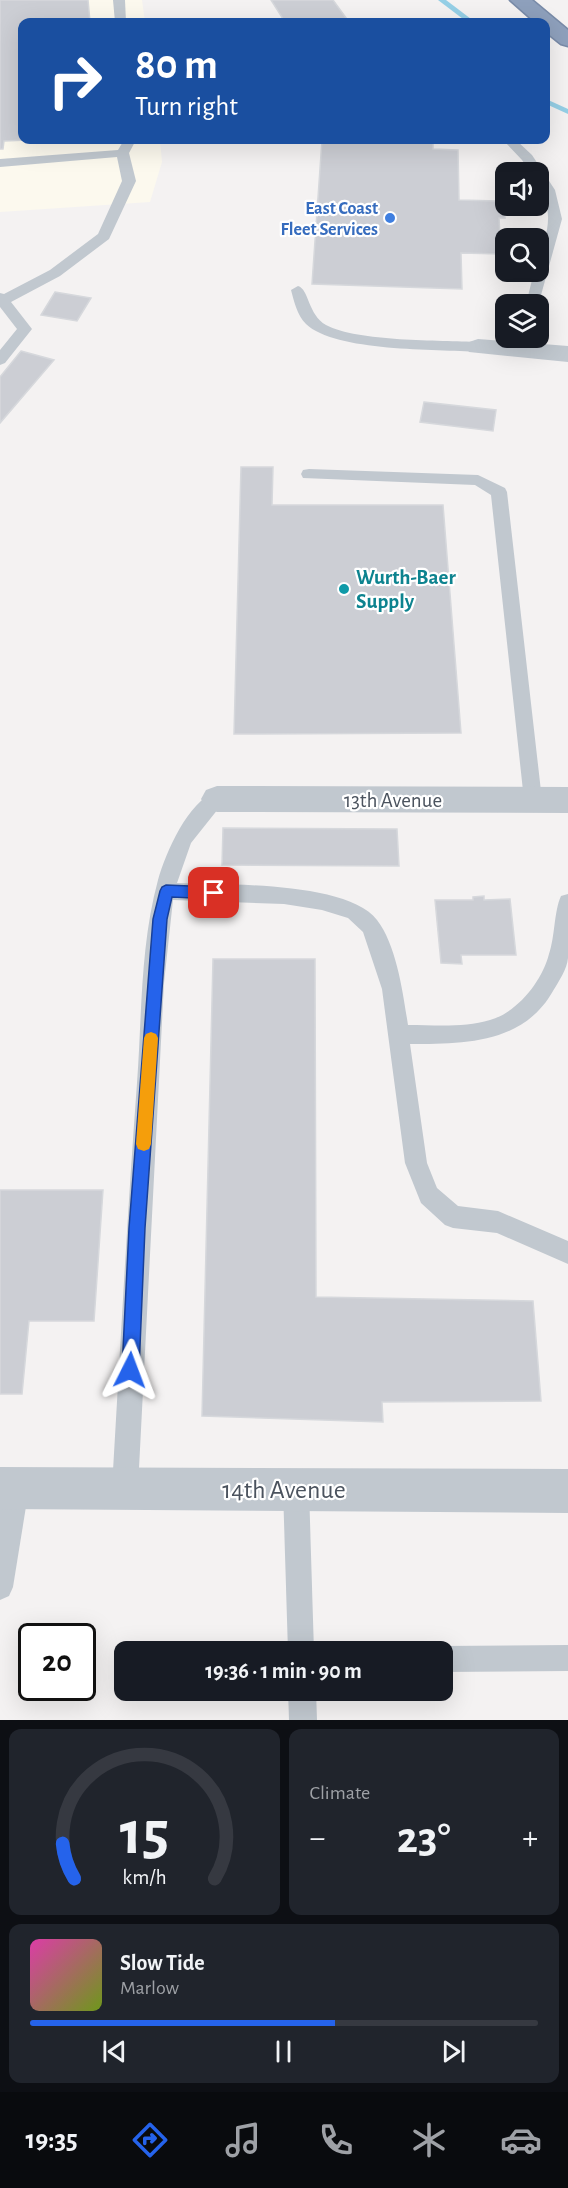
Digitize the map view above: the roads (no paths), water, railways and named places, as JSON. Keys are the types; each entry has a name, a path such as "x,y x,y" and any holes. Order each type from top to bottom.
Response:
{"highway":[{"path":"520,0 542,18"},
{"path":"550,25 568,40"}],"street":[{"path":"478,346 495,345"},
{"path":"539,348 563,353"},
{"name":"13th Avenue","path":"217,799 568,800"},
{"name":"14th Avenue","path":"8,1488 568,1491"}],"lane":[{"path":"119,0 121,18"},
{"path":"0,360 25,329 2,298 55,273 104,236 129,181 123,153 128,144"},
{"path":"513,144 530,162"},
{"path":"0,163 123,153"},
{"path":"536,294 555,219 549,194"},
{"path":"298,290 310,320 328,332 365,340 478,346"},
{"path":"309,474 478,480 499,492 533,800"},
{"path":"125,1488 139,1204 160,919 176,854 183,838 217,799"},
{"path":"166,891 284,896 322,902 354,911 370,926 380,948 392,989 416,1163 429,1195 453,1217 498,1222 568,1253"},
{"path":"399,1035 466,1033 500,1027 534,1002 555,970 567,933 568,903"},
{"path":"0,1587 8,1488"},
{"path":"296,1489 301,1641"},
{"path":"453,1659 568,1658"},
{"path":"302,1701 303,1720"}],"waterway":[{"path":"442,0 466,18"},
{"path":"550,103 568,112"}],"place":[{"name":"East Coast Fleet Services","path":"390,218"},
{"name":"Wurth-Baer Supply","path":"344,589"}]}
